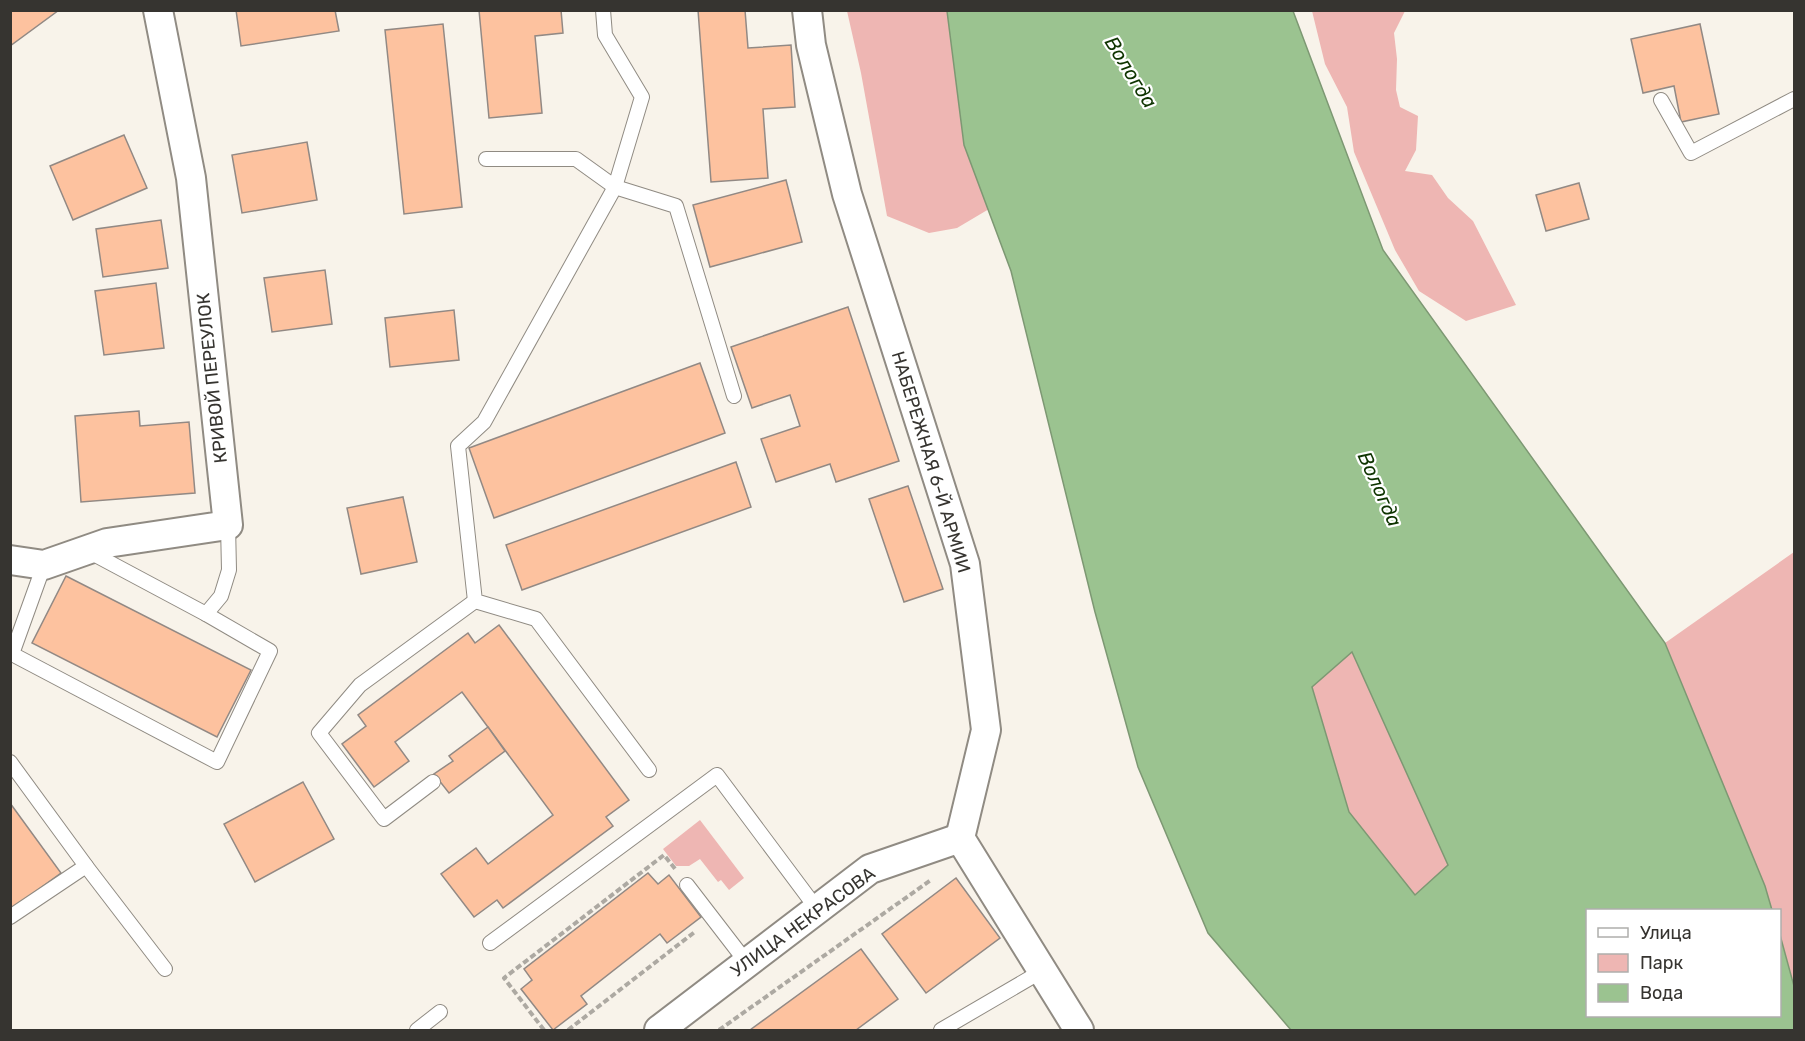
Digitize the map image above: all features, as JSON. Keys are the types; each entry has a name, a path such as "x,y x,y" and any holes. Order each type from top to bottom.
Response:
{"street":[{"name":"КРИВОЙ ПЕРЕУЛОК","path":"158,10 191,178 228,525"},
{"name":"НАБЕРЕЖНАЯ 6-Й АРМИИ","path":"807,10 811,45 847,194 965,564 986,729 960,838"},
{"path":"10,560 44,565 107,543 228,525"},
{"path":"960,838 1079,1030"},
{"name":"УЛИЦА НЕКРАСОВА","path":"658,1030 870,869 960,838"}],"lane":[{"path":"475,601 458,446 484,422 615,187 642,97 605,35 603,10"},
{"path":"1662,100 1691,153 1794,99"},
{"path":"486,159 576,159 615,187 676,206 734,396"},
{"path":"206,614 221,596 229,570 228,525"},
{"path":"44,565 12,654 217,762 270,651 86,550"},
{"path":"475,601 536,619 649,770"},
{"path":"433,782 384,819 319,734 360,685 475,601"},
{"path":"10,762 165,969"},
{"path":"490,944 717,775 817,909"},
{"path":"10,918 86,866"},
{"path":"687,885 747,963"},
{"path":"941,1030 1042,971"},
{"path":"417,1030 440,1012"}],"path":[{"path":"544,1030 504,978 664,855 687,885"},
{"path":"719,1030 933,879"},
{"path":"568,1030 713,918"}],"green space":[{"path":"847,11 947,11 964,145 989,209 957,228 929,233 887,216 861,73"},
{"path":"1312,11 1405,11 1394,33 1397,59 1396,90 1400,107 1418,116 1416,150 1405,171 1432,175 1448,198 1473,221 1516,305 1466,321 1419,291 1395,250 1354,152 1347,107 1325,64"},
{"path":"1794,552 1794,985 1781,939 1781,909 1772,909 1765,886 1665,643"},
{"path":"1352,651 1448,865 1415,895 1349,812 1312,687"},
{"path":"700,820 744,878 729,890 721,880 718,882 700,859 689,866 676,866 663,849"}],"water":[{"name":"Вологда","path":"947,11 1293,11 1383,250 1665,643 1765,886 1772,909 1586,909 1586,1017 1781,1017 1781,939 1794,986 1794,1030 1291,1030 1208,933 1138,767 1095,612 1011,271 964,145","holes":["1352,652 1448,865 1415,895 1349,812 1312,687"]}],"building":[{"path":"10,10 59,10 10,46"},
{"path":"236,10 335,10 339,31 241,46"},
{"path":"479,10 561,10 563,33 535,36 542,113 489,118"},
{"path":"698,10 745,10 748,48 791,45 795,107 763,109 768,178 711,182"},
{"path":"443,24 462,207 404,214 385,30"},
{"path":"1700,24 1719,114 1681,122 1674,86 1643,93 1631,39"},
{"path":"124,135 147,188 73,220 50,166"},
{"path":"307,142 317,200 242,213 232,155"},
{"path":"786,180 802,242 710,267 693,205"},
{"path":"1579,183 1589,219 1546,231 1536,195"},
{"path":"161,220 168,268 103,277 96,229"},
{"path":"325,270 332,324 272,332 264,278"},
{"path":"156,283 164,348 104,355 95,291"},
{"path":"848,307 899,461 836,482 830,464 776,482 761,439 800,426 790,395 752,408 731,347"},
{"path":"454,310 459,360 390,367 385,318"},
{"path":"700,363 725,433 494,518 469,448"},
{"path":"139,411 140,426 189,422 195,493 81,502 75,416"},
{"path":"736,462 751,507 522,590 506,545"},
{"path":"908,486 943,589 904,602 869,499"},
{"path":"403,497 417,562 361,574 347,508"},
{"path":"66,576 251,670 217,737 32,643"},
{"path":"499,625 629,800 606,817 613,826 503,908 497,900 474,917 441,874 476,848 488,864 553,815 462,692 395,742 409,761 374,787 342,744 366,726 358,715 468,633 475,643"},
{"path":"488,727 505,751 449,793 434,774 453,761 449,756"},
{"path":"303,782 334,839 255,882 224,824"},
{"path":"10,803 61,873 10,910"},
{"path":"648,873 658,884 669,875 701,917 667,943 660,934 581,996 587,1004 553,1030 521,989 532,980 524,969"},
{"path":"956,878 1000,938 926,993 882,934"},
{"path":"861,949 898,999 856,1030 750,1030"}]}
